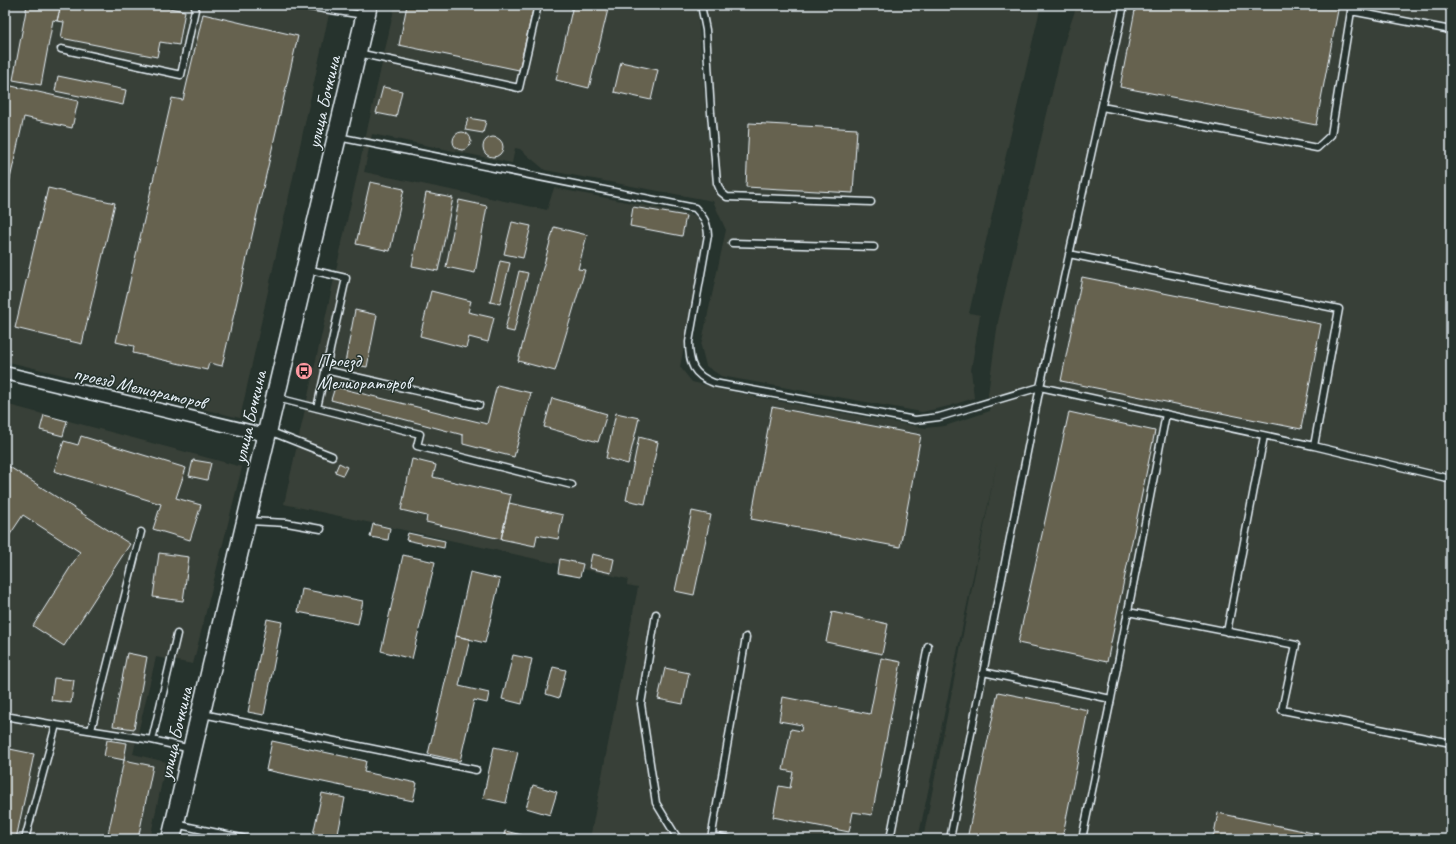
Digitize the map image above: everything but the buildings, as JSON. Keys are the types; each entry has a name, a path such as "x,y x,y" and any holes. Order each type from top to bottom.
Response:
{"street":[{"name":"улица Бочкина","path":"173,832 366,10"},
{"name":"проезд Мелиораторов","path":"5,373 267,433"}],"lane":[{"path":"61,49 181,75 196,5"},
{"path":"297,5 366,10"},
{"path":"356,52 519,88 538,5"},
{"path":"702,5 706,30 717,183 721,192 727,198 871,202"},
{"path":"950,839 1040,387 1124,5"},
{"path":"1102,107 1317,148 1331,135 1352,8 1451,30"},
{"path":"336,137 695,208 707,224 708,235 689,352 696,372 703,379 714,383 915,420 938,417 1040,387 1314,446 1451,479"},
{"path":"732,243 874,247"},
{"path":"1070,254 1339,309 1314,446"},
{"path":"305,269 346,278 317,408"},
{"path":"325,370 479,405"},
{"path":"275,398 420,434 417,446 572,485"},
{"path":"1082,839 1111,699 1166,414"},
{"path":"267,433 332,456"},
{"path":"1227,632 1264,436"},
{"path":"247,521 287,523 321,530"},
{"path":"91,730 141,532"},
{"path":"1128,612 1296,645 1282,710 1451,743"},
{"path":"656,614 641,704 656,804 678,839"},
{"path":"152,740 177,634"},
{"path":"728,839 711,837 746,637"},
{"path":"890,839 928,646"},
{"path":"983,672 1111,699"},
{"path":"201,714 476,770"},
{"path":"5,716 152,740 192,750"},
{"path":"25,839 56,724"},
{"path":"173,832 246,839"}],"shaded area":[{"path":"5,5 331,5 240,418 5,361"},
{"path":"395,5 695,5 698,16 711,171 702,14 699,5 1041,5 969,313 980,315 971,370 974,398 949,406 922,412 721,376 706,366 701,346 726,230 713,201 545,170 520,149 515,148 512,163 372,134 364,172 547,210 554,188 694,215 706,231 680,367 692,382 757,397 925,428 945,426 990,411 988,394 998,322 1063,46 1077,5 1451,5 1451,839 923,839 997,461 918,839 590,839 638,587 627,585 628,579 284,504"},
{"path":"5,404 242,467 193,664 156,657 133,754 166,762 150,839 5,839"}],"place":[{"name":"Проезд Мелиораторов","path":"304,371"}]}
